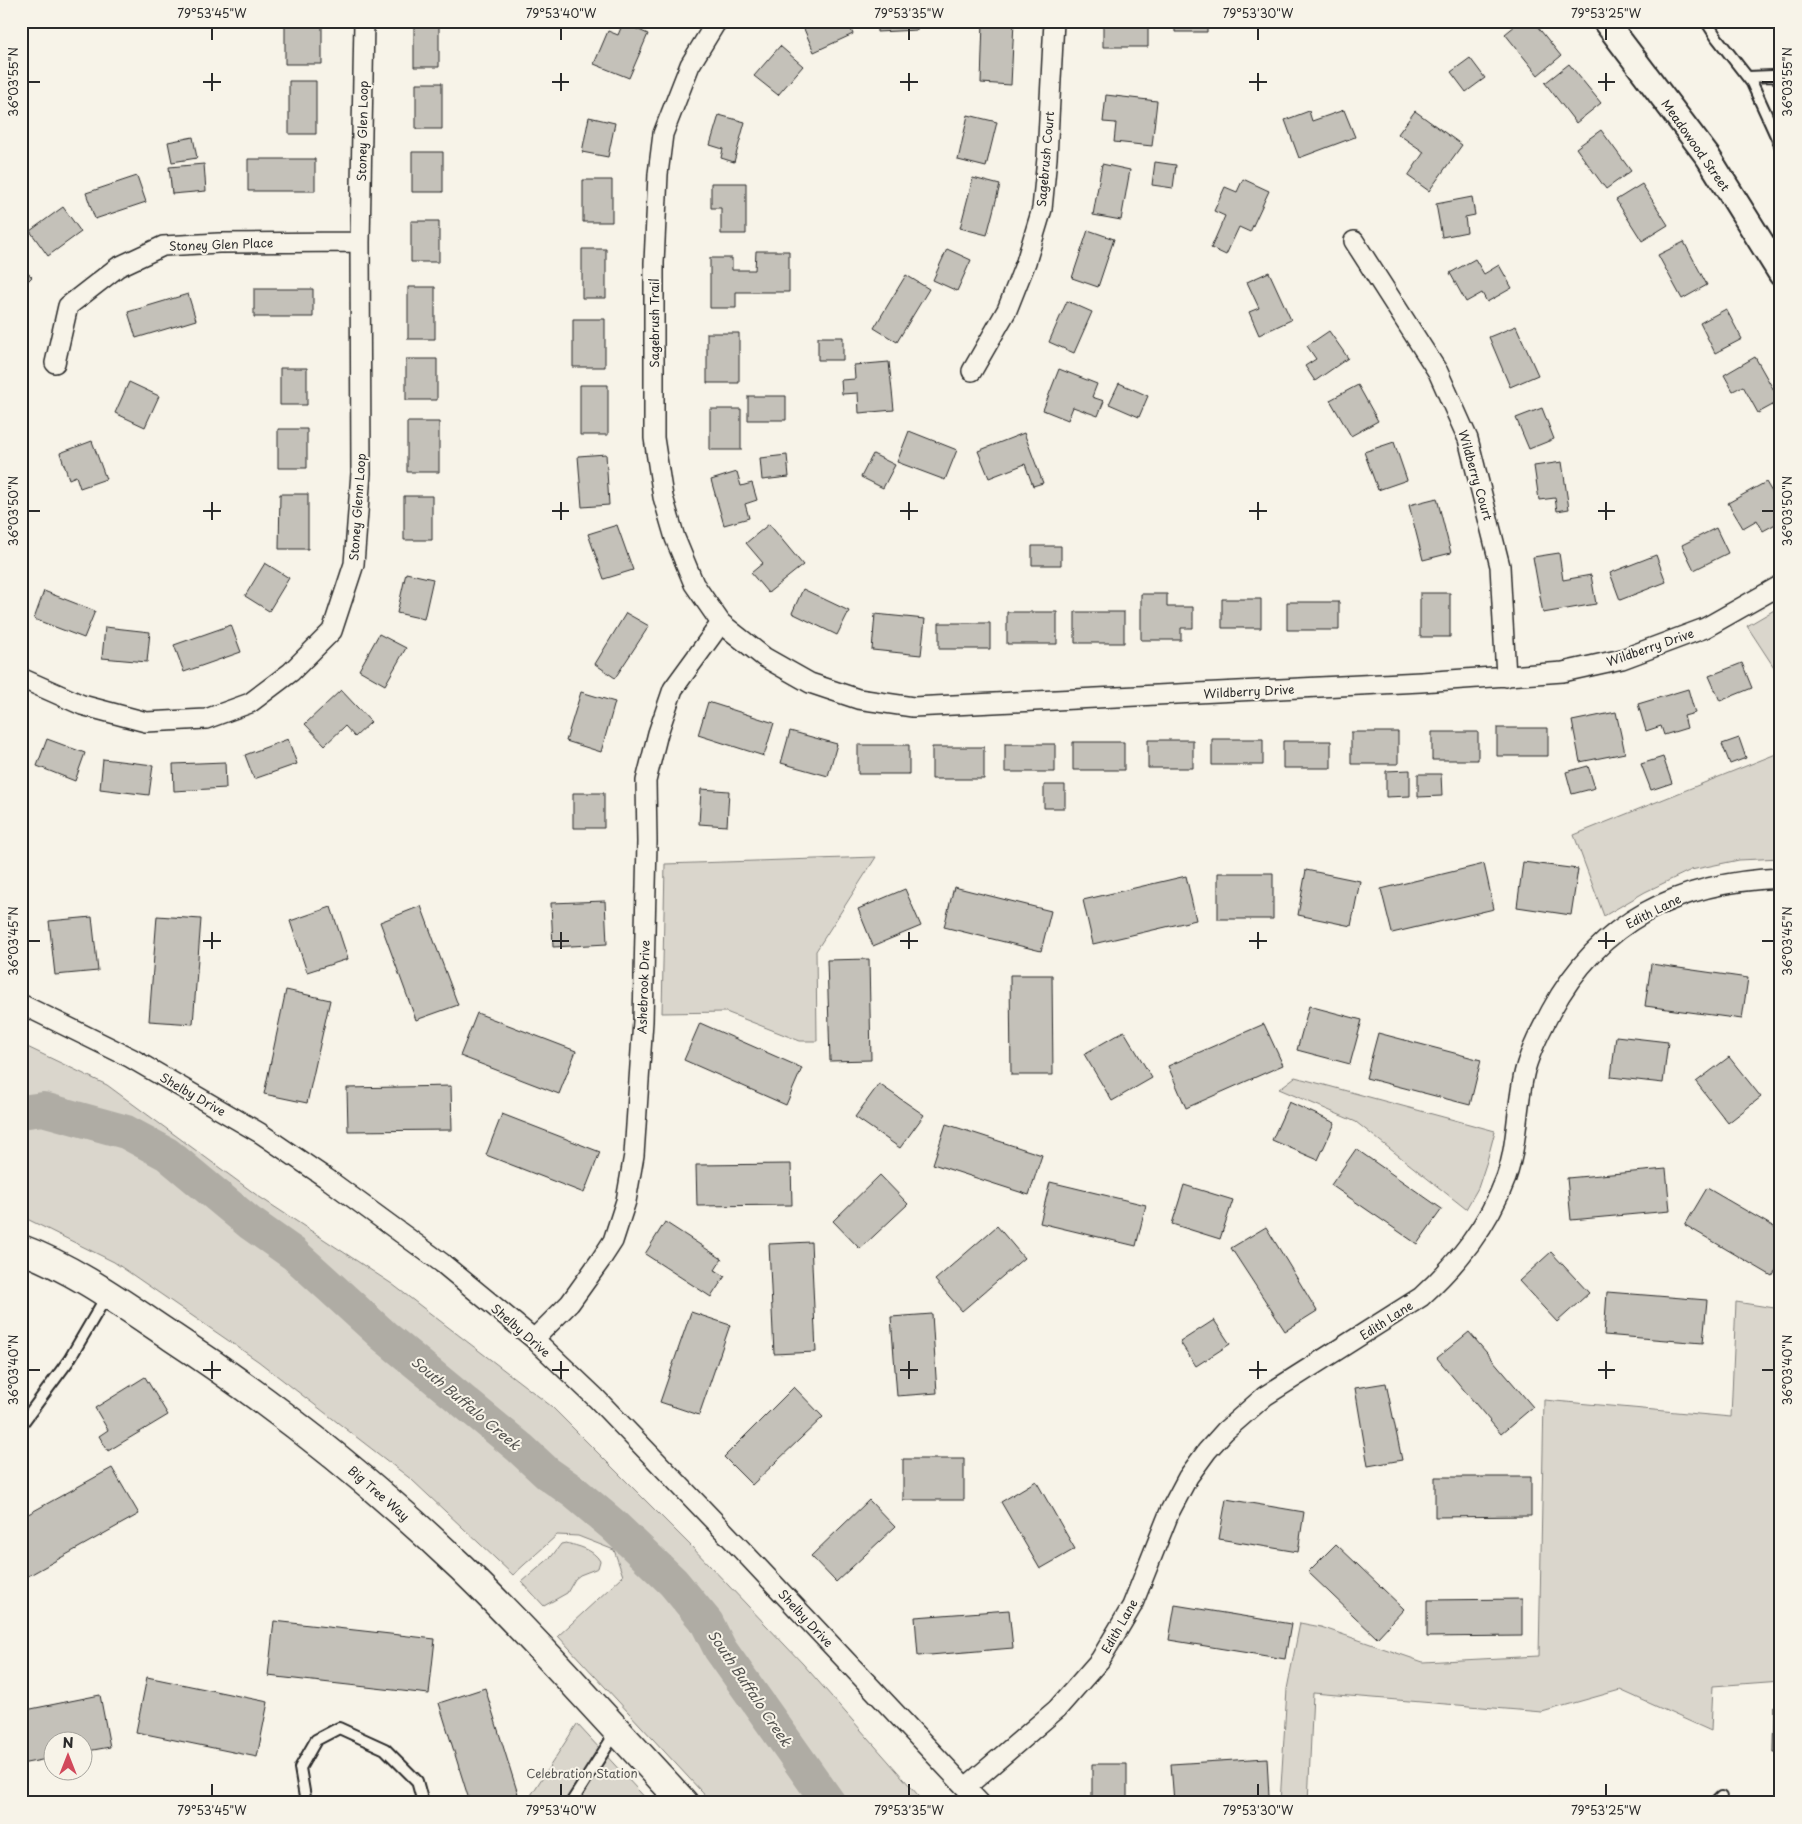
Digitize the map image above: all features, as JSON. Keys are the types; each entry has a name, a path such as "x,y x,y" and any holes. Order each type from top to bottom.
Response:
{"main road":[{"name":"Big Tree Way","path":"21,1249 66,1270 108,1294 227,1372 339,1458 462,1568 684,1803"}],"street":[{"name":"Stoney Glen Loop","path":"360,242 364,21"},
{"name":"Sagebrush Court","path":"972,371 1008,310 1026,262 1042,209 1047,158 1054,21"},
{"name":"Meadowood Street","path":"1605,21 1708,158 1781,274"},
{"name":"Sagebrush Trail","path":"715,22 690,65 663,134 658,174 654,263 654,438 663,497 675,538 694,584 721,623"},
{"name":"Wildberry Court","path":"1354,241 1438,372 1468,439 1500,566 1506,676"},
{"name":"Stoney Glen Place","path":"56,363 68,306 118,267 163,246 219,243 360,242"},
{"name":"Stoney Glenn Loop","path":"21,678 82,705 146,722 206,720 250,703 291,672 332,631 354,564 360,482 360,242"},
{"name":"Wildberry Drive","path":"721,623 764,657 810,683 858,699 913,707 1563,672 1622,659 1705,628 1781,584"},
{"name":"Ashebrook Drive","path":"534,1339 570,1303 600,1261 613,1241 626,1201 634,1155 642,1021 646,781 658,733 673,689 721,623"},
{"name":"Edith Lane","path":"966,1787 1057,1709 1100,1660 1132,1606 1170,1512 1188,1478 1225,1431 1265,1396 1421,1297 1441,1278 1471,1244 1486,1222 1506,1177 1512,1156 1526,1070 1537,1038 1564,988 1596,950 1624,925 1657,906 1680,896 1732,882 1781,878"},
{"name":"Shelby Drive","path":"21,1004 131,1058 260,1133 326,1178 442,1263 534,1339 596,1398 651,1455 980,1803"}],"lane":[{"path":"1706,21 1716,38 1748,77 1781,147"},
{"path":"1748,77 1772,76 1781,79"},
{"path":"21,1426 69,1360 108,1294"},
{"path":"306,1803 300,1768 316,1740 339,1728 385,1748 417,1781 423,1803"},
{"path":"571,1803 617,1731"}],"green space":[{"path":"1781,606 1781,678 1747,626"},
{"path":"1781,752 1781,858 1739,860 1691,870 1645,892 1604,916 1574,835"},
{"path":"876,857 816,951 817,1041 800,1041 726,1012 662,1013 665,864"},
{"path":"21,1044 107,1085 258,1196 392,1284 551,1406 691,1546 803,1664 925,1803 712,1803 558,1636 623,1576 614,1550 578,1536 557,1535 513,1575 412,1480 258,1361 114,1262 21,1216"},
{"path":"1295,1077 1495,1131 1478,1188 1466,1209 1356,1122 1279,1089"},
{"path":"1736,1302 1781,1309 1781,1681 1713,1686 1711,1731 1620,1690 1542,1712 1313,1693 1308,1803 1280,1803 1287,1689 1300,1623 1321,1627 1423,1662 1539,1656 1544,1400 1731,1417"},
{"path":"566,1543 585,1549 597,1557 600,1561 598,1568 580,1575 575,1579 567,1593 544,1606 522,1582 552,1556 561,1544"},
{"name":"Celebration Station","path":"577,1724 650,1803 526,1803"}],"building":[{"path":"285,21 322,21 322,64 285,64"},
{"path":"414,21 439,21 439,67 414,67"},
{"path":"821,21 847,21 853,34 814,52 804,29"},
{"path":"877,21 917,21 917,30 877,32"},
{"path":"983,21 1014,21 1011,85 981,83"},
{"path":"1103,21 1148,22 1148,47 1103,47"},
{"path":"1175,21 1207,21 1207,32 1175,32"},
{"path":"1257,21 1290,21 1259,29"},
{"path":"1521,21 1533,21 1561,56 1538,75 1505,34"},
{"path":"623,23 648,34 629,78 594,64 608,31 618,35"},
{"path":"780,46 803,66 778,95 754,76"},
{"path":"1470,58 1485,78 1466,92 1451,72"},
{"path":"1569,64 1601,103 1576,123 1545,83"},
{"path":"289,81 316,81 316,134 289,134"},
{"path":"416,83 442,83 442,129 416,129"},
{"path":"1106,95 1157,101 1152,146 1114,142 1116,123 1103,122"},
{"path":"1344,110 1355,137 1299,158 1285,120 1309,111 1312,121"},
{"path":"1415,111 1462,145 1429,191 1408,176 1424,152 1398,134"},
{"path":"719,115 745,122 734,162 721,158 723,149 710,145"},
{"path":"968,115 997,122 986,167 958,160"},
{"path":"589,117 615,123 608,157 582,152"},
{"path":"1601,130 1631,171 1606,189 1576,148"},
{"path":"193,137 197,158 172,162 168,142"},
{"path":"412,152 443,152 443,192 412,192"},
{"path":"248,159 315,159 315,191 248,191"},
{"path":"1155,162 1176,165 1173,188 1152,185"},
{"path":"204,164 206,191 172,194 169,167"},
{"path":"1102,164 1130,170 1121,220 1093,215"},
{"path":"137,176 146,202 95,219 86,193"},
{"path":"973,178 1000,185 987,235 960,228"},
{"path":"1243,179 1269,191 1250,232 1239,227 1226,255 1211,248 1225,216 1214,211 1225,187 1237,192"},
{"path":"583,180 612,180 612,222 583,222"},
{"path":"711,183 746,183 746,234 721,234 721,208 711,208"},
{"path":"1642,184 1668,225 1642,241 1616,200"},
{"path":"1472,197 1475,215 1465,217 1467,232 1442,237 1436,204"},
{"path":"63,207 81,232 48,256 30,231"},
{"path":"411,221 439,221 439,262 411,262"},
{"path":"1088,230 1114,239 1098,287 1072,278"},
{"path":"1684,242 1707,285 1682,299 1658,255"},
{"path":"582,249 606,249 606,298 582,298"},
{"path":"947,249 971,260 957,291 933,280"},
{"path":"756,251 789,251 789,292 736,292 736,308 710,308 710,258 732,258 732,270 755,270"},
{"path":"1475,259 1484,274 1499,265 1512,288 1487,302 1482,293 1466,302 1450,273"},
{"path":"21,267 32,277 21,288"},
{"path":"1269,272 1291,320 1259,335 1249,312 1259,308 1247,282"},
{"path":"906,275 929,289 897,342 874,328"},
{"path":"408,287 435,287 435,339 408,339"},
{"path":"254,289 313,289 313,317 254,317"},
{"path":"188,294 196,320 136,338 128,312"},
{"path":"1067,301 1092,312 1074,353 1049,342"},
{"path":"1726,309 1742,339 1715,353 1700,323"},
{"path":"573,319 605,319 605,367 573,367"},
{"path":"1516,326 1538,375 1510,387 1489,337"},
{"path":"1329,331 1348,358 1315,381 1305,366 1316,359 1307,346"},
{"path":"707,333 739,333 739,383 707,383"},
{"path":"818,337 843,337 843,360 818,360"},
{"path":"1755,357 1780,401 1758,413 1743,386 1733,391 1724,375"},
{"path":"406,359 437,359 437,400 406,400"},
{"path":"889,362 894,410 859,413 858,393 842,394 841,380 855,379 854,365"},
{"path":"280,368 307,368 307,405 280,405"},
{"path":"1059,369 1097,384 1092,397 1104,401 1098,416 1073,407 1068,420 1043,410"},
{"path":"129,382 159,396 145,427 115,413"},
{"path":"1119,383 1148,396 1139,417 1109,404"},
{"path":"580,385 608,385 608,435 580,435"},
{"path":"1358,385 1378,421 1351,436 1330,400"},
{"path":"748,396 786,396 786,420 748,420"},
{"path":"1542,408 1554,439 1529,449 1516,418"},
{"path":"710,409 741,409 741,450 710,450"},
{"path":"407,422 439,422 439,472 407,472"},
{"path":"278,429 307,429 307,468 278,468"},
{"path":"909,431 957,450 945,480 897,462"},
{"path":"1024,433 1043,483 1033,486 1025,464 989,478 978,451"},
{"path":"92,441 106,479 80,488 76,476 69,479 60,453"},
{"path":"1394,442 1407,480 1378,490 1364,452"},
{"path":"606,454 609,505 582,507 578,456"},
{"path":"873,454 895,465 883,488 861,477"},
{"path":"787,455 789,477 762,480 760,458"},
{"path":"1562,462 1569,509 1557,511 1555,498 1539,500 1534,466"},
{"path":"737,472 741,486 752,483 757,500 745,504 749,518 724,525 711,480"},
{"path":"1766,482 1781,507 1781,521 1763,531 1757,520 1743,528 1728,503"},
{"path":"280,494 308,494 308,549 279,549"},
{"path":"404,496 432,496 432,540 404,540"},
{"path":"1437,498 1451,553 1423,560 1409,505"},
{"path":"769,524 803,565 768,593 751,573 763,563 746,543"},
{"path":"617,525 633,570 604,579 588,534"},
{"path":"1716,528 1728,553 1694,570 1682,545"},
{"path":"1032,546 1061,546 1061,565 1032,565"},
{"path":"1559,553 1563,580 1591,575 1596,604 1543,613 1533,557"},
{"path":"1656,555 1666,582 1620,600 1610,573"},
{"path":"265,563 289,578 269,611 245,596"},
{"path":"406,573 433,579 424,619 397,613"},
{"path":"803,589 849,611 837,635 792,613"},
{"path":"44,591 95,611 84,638 34,619"},
{"path":"1420,593 1450,593 1450,637 1420,637"},
{"path":"1141,594 1167,594 1167,607 1193,607 1193,628 1181,628 1181,640 1141,640"},
{"path":"1222,599 1261,599 1261,628 1222,628"},
{"path":"1287,602 1339,602 1339,630 1287,630"},
{"path":"1007,612 1057,612 1057,644 1007,644"},
{"path":"1075,612 1124,612 1124,643 1075,643"},
{"path":"626,613 649,626 615,678 595,664"},
{"path":"875,614 925,619 921,655 872,650"},
{"path":"939,623 990,623 990,649 939,649"},
{"path":"231,625 241,652 184,672 174,645"},
{"path":"105,627 150,632 147,662 102,658"},
{"path":"379,634 406,648 385,685 359,670"},
{"path":"1742,663 1752,688 1720,701 1709,676"},
{"path":"1688,689 1695,713 1684,716 1687,728 1664,735 1661,726 1646,731 1638,704"},
{"path":"341,690 371,722 355,737 345,726 325,745 305,724"},
{"path":"581,692 615,702 601,752 566,741"},
{"path":"708,702 774,723 764,756 698,735"},
{"path":"1616,712 1625,753 1580,762 1572,721"},
{"path":"1497,728 1548,728 1548,756 1497,756"},
{"path":"790,731 837,744 828,776 781,763"},
{"path":"1351,732 1398,732 1398,764 1351,764"},
{"path":"1432,732 1478,732 1478,760 1432,760"},
{"path":"1739,738 1746,758 1730,764 1722,744"},
{"path":"47,739 85,753 75,781 37,766"},
{"path":"288,739 297,764 254,779 245,755"},
{"path":"1212,739 1263,739 1263,765 1212,765"},
{"path":"1148,740 1193,740 1193,768 1148,768"},
{"path":"1283,741 1331,741 1331,768 1283,768"},
{"path":"1073,742 1124,742 1124,770 1073,770"},
{"path":"1005,744 1055,744 1055,772 1005,772"},
{"path":"858,745 909,745 909,774 858,774"},
{"path":"932,747 984,747 984,779 932,779"},
{"path":"1663,757 1672,783 1651,790 1641,764"},
{"path":"103,759 153,765 149,795 100,789"},
{"path":"225,762 226,788 174,791 173,764"},
{"path":"1588,766 1595,788 1572,794 1566,772"},
{"path":"1410,770 1410,796 1386,797 1386,771"},
{"path":"1418,774 1441,774 1442,796 1418,797"},
{"path":"1044,785 1065,785 1065,808 1044,808"},
{"path":"701,789 729,791 727,826 699,824"},
{"path":"573,793 604,793 604,828 573,828"},
{"path":"1523,862 1578,869 1571,915 1517,907"},
{"path":"1484,864 1494,909 1392,933 1381,889"},
{"path":"1306,870 1360,881 1351,926 1298,915"},
{"path":"1218,873 1273,873 1273,919 1218,919"},
{"path":"1186,876 1196,920 1093,944 1083,900"},
{"path":"954,887 1051,911 1041,951 944,927"},
{"path":"905,889 921,926 873,946 858,909"},
{"path":"605,901 607,944 553,947 551,903"},
{"path":"421,906 458,1005 416,1020 380,922"},
{"path":"331,907 348,959 307,972 290,921"},
{"path":"157,916 201,919 193,1024 149,1021"},
{"path":"92,917 98,971 55,975 49,921"},
{"path":"869,959 871,1060 830,1061 827,960"},
{"path":"1651,964 1748,978 1742,1019 1645,1006"},
{"path":"1010,975 1052,975 1053,1075 1011,1075"},
{"path":"286,990 330,1000 307,1103 264,1094"},
{"path":"1309,1006 1362,1020 1350,1064 1297,1050"},
{"path":"477,1013 576,1051 559,1094 460,1056"},
{"path":"700,1023 802,1068 786,1105 684,1060"},
{"path":"1264,1024 1283,1065 1186,1108 1168,1066"},
{"path":"1124,1031 1152,1078 1112,1101 1084,1054"},
{"path":"1378,1033 1481,1060 1470,1105 1366,1078"},
{"path":"1616,1036 1668,1042 1663,1083 1611,1077"},
{"path":"1729,1057 1761,1097 1728,1123 1696,1082"},
{"path":"879,1084 924,1115 900,1148 855,1117"},
{"path":"451,1086 452,1130 348,1131 347,1088"},
{"path":"1289,1102 1335,1123 1318,1160 1272,1140"},
{"path":"502,1114 600,1152 584,1193 486,1155"},
{"path":"946,1124 1042,1155 1029,1195 933,1164"},
{"path":"1356,1149 1442,1209 1417,1244 1331,1185"},
{"path":"791,1164 792,1205 697,1206 696,1165"},
{"path":"1666,1169 1670,1211 1571,1220 1567,1178"},
{"path":"880,1175 908,1204 860,1249 833,1221"},
{"path":"1050,1182 1146,1205 1136,1246 1040,1223"},
{"path":"1184,1185 1233,1200 1220,1239 1172,1224"},
{"path":"1707,1188 1781,1231 1781,1262 1772,1276 1685,1225"},
{"path":"665,1222 722,1259 715,1270 725,1276 711,1297 645,1254"},
{"path":"997,1226 1024,1258 962,1311 935,1280"},
{"path":"1266,1227 1317,1311 1285,1331 1231,1248"},
{"path":"811,1242 816,1352 774,1354 769,1244"},
{"path":"1551,1252 1589,1293 1557,1322 1519,1281"},
{"path":"1607,1292 1707,1300 1703,1343 1604,1335"},
{"path":"691,1312 730,1325 699,1415 660,1402"},
{"path":"932,1314 937,1393 897,1396 891,1317"},
{"path":"1214,1320 1230,1344 1196,1366 1180,1342"},
{"path":"1469,1332 1533,1407 1501,1434 1437,1358"},
{"path":"145,1377 168,1415 108,1451 99,1436 108,1430 95,1408"},
{"path":"1386,1383 1402,1460 1368,1466 1355,1388"},
{"path":"794,1387 823,1417 752,1485 724,1457"},
{"path":"903,1459 964,1459 964,1500 903,1500"},
{"path":"112,1468 139,1514 21,1580 21,1518"},
{"path":"1435,1477 1531,1477 1531,1516 1435,1517"},
{"path":"1036,1481 1075,1549 1040,1569 1001,1502"},
{"path":"1226,1499 1304,1512 1298,1552 1219,1539"},
{"path":"869,1500 895,1527 836,1582 811,1556"},
{"path":"1336,1544 1404,1609 1377,1638 1308,1572"},
{"path":"1522,1599 1522,1636 1427,1637 1427,1600"},
{"path":"1175,1605 1291,1624 1285,1659 1169,1640"},
{"path":"1009,1610 1013,1648 918,1656 915,1617"},
{"path":"274,1621 435,1639 429,1694 268,1676"},
{"path":"147,1677 268,1702 257,1757 136,1732"},
{"path":"485,1688 518,1794 490,1803 470,1803 439,1703"},
{"path":"100,1695 110,1747 92,1750 92,1732 42,1732 42,1760 21,1764 21,1711"},
{"path":"1775,1706 1781,1706 1781,1752 1774,1752"},
{"path":"1267,1758 1269,1796 1174,1802 1171,1764"},
{"path":"1092,1764 1127,1764 1127,1803 1092,1803"},
{"path":"1549,1796 1561,1803 1545,1803"}],"waterway":[{"name":"South Buffalo Creek","path":"21,1112 43,1109 126,1132 167,1154 250,1223 294,1254 384,1336 520,1448 547,1473 574,1492 612,1524 673,1582 707,1623 720,1649 829,1803"}]}
